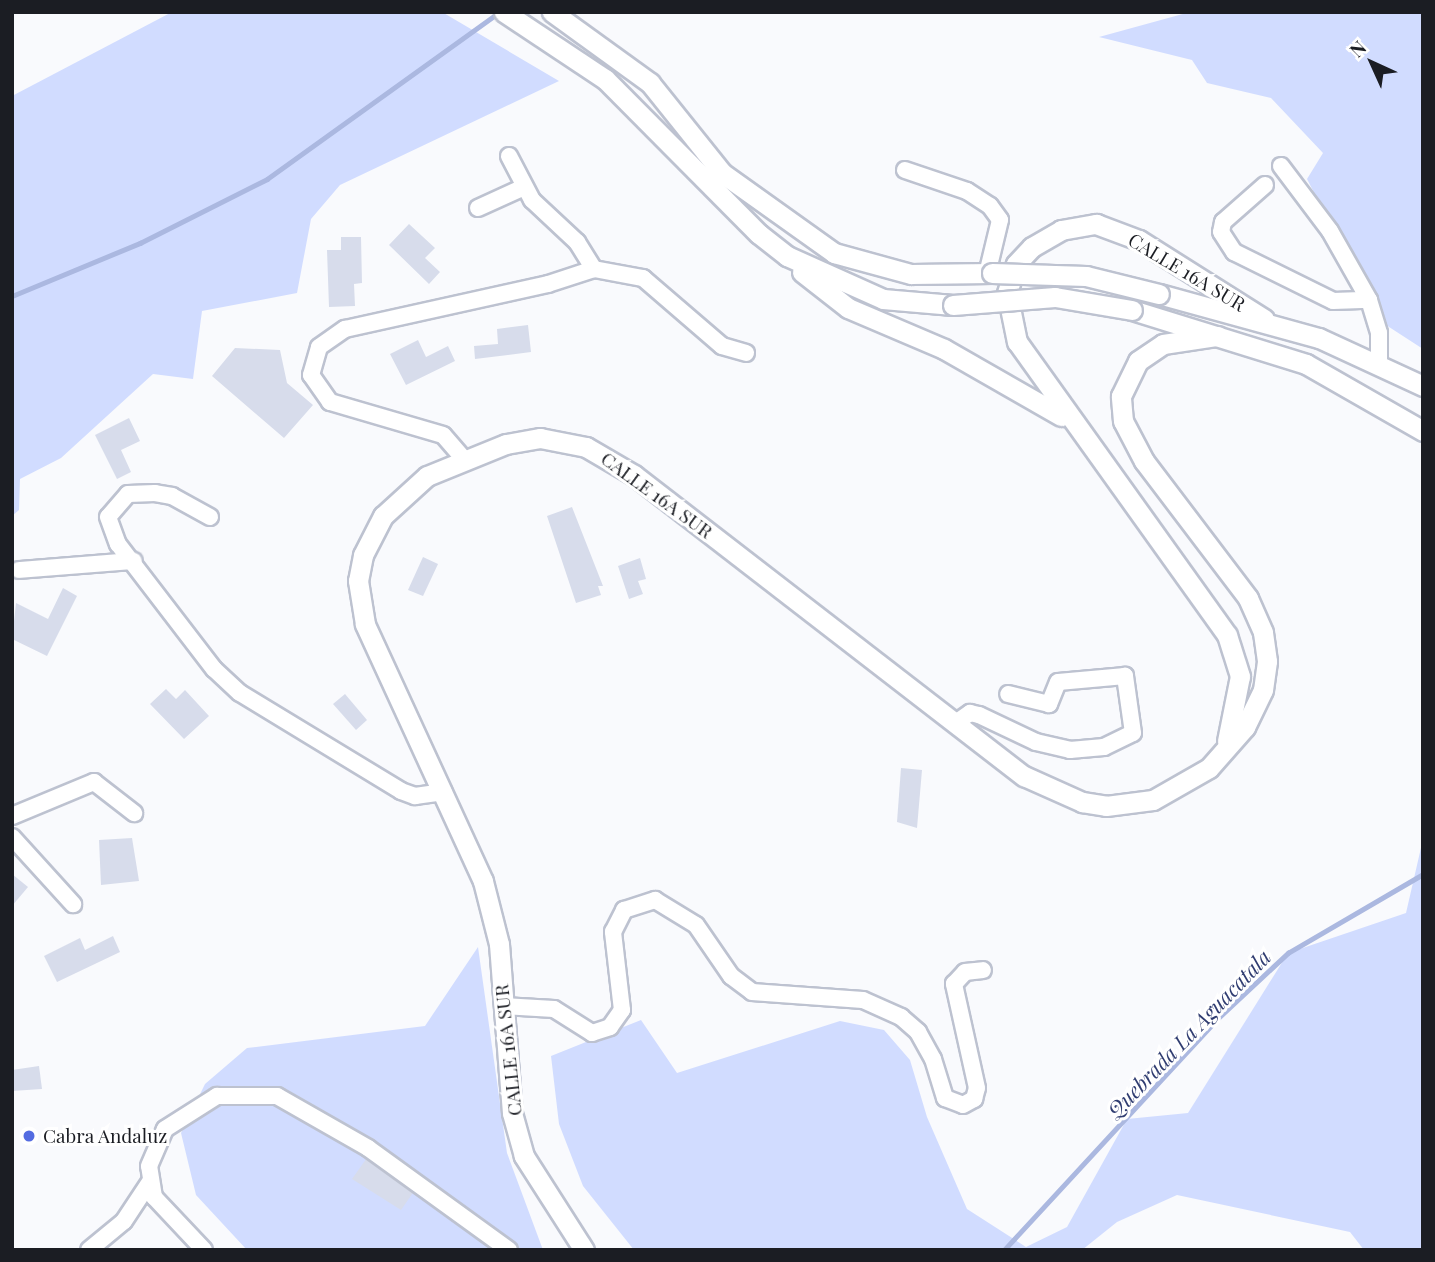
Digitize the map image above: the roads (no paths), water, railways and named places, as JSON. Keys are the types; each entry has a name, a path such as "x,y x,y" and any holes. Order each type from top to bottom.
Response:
{"main road":[{"path":"504,12 646,114 759,234 787,256 810,281 848,308 944,349 1073,424"},
{"path":"552,12 650,83 722,173 834,253 911,274 1086,276 1265,319 1379,362 1423,387"},
{"name":"CALLE 16A SUR","path":"1222,755 1240,694 1236,657 1227,635 1073,424 1017,342 1007,308 1016,264 1046,237 1077,225 1115,229 1265,319"},
{"path":"787,256 883,299 953,305 1055,297 1132,310 1306,364 1423,430"},
{"name":"CALLE 16A SUR","path":"584,1250 524,1156 512,1113 493,911 444,792 378,657 365,624 358,581 367,544 383,516 412,487 463,458 540,438 565,440 612,458 1054,793 1106,806 1174,791 1222,755 1245,727 1263,690 1267,660 1263,632 1248,598 1144,461 1121,407 1129,373 1147,353 1175,341 1217,336"}],"lane":[{"path":"509,156 524,187 578,242 594,269"},
{"path":"1281,166 1330,231 1369,300 1379,333 1379,362"},
{"path":"905,170 967,191 990,206 1000,220 990,274"},
{"path":"1265,186 1223,222 1221,232 1234,252 1333,300 1369,300"},
{"path":"478,208 524,187"},
{"path":"463,458 443,435 330,402 311,376 319,347 345,329 548,284 594,269 643,278 722,346 746,353"},
{"path":"210,517 172,496 128,494 108,517 118,544 134,561 215,669 240,693 401,791 415,796 444,792"},
{"path":"19,570 134,561"},
{"path":"957,722 970,713 979,715 1036,743 1070,750 1104,747 1133,733 1125,676 1058,682 1049,704 1008,694"},
{"path":"12,816 94,782 134,813"},
{"path":"12,837 73,904"},
{"path":"503,1006 554,1009 592,1032 610,1027 622,1010 611,945 617,919 633,904 656,900 696,925 731,976 752,992 863,1000 901,1017 918,1032 933,1059 946,1098 963,1105 974,1099 977,1088 954,984 965,972 983,970"},
{"path":"204,1250 154,1197 149,1166 165,1129 217,1096 277,1096 368,1148 509,1250"},
{"path":"89,1250 124,1221 151,1180"}],"waterway":[{"path":"12,296 140,243 267,179 498,13"},
{"name":"Quebrada La Aguacatala","path":"1004,1250 1215,1021 1288,953 1423,874"}],"place":[{"name":"Cabra Andaluz","path":"29,1136"}]}
